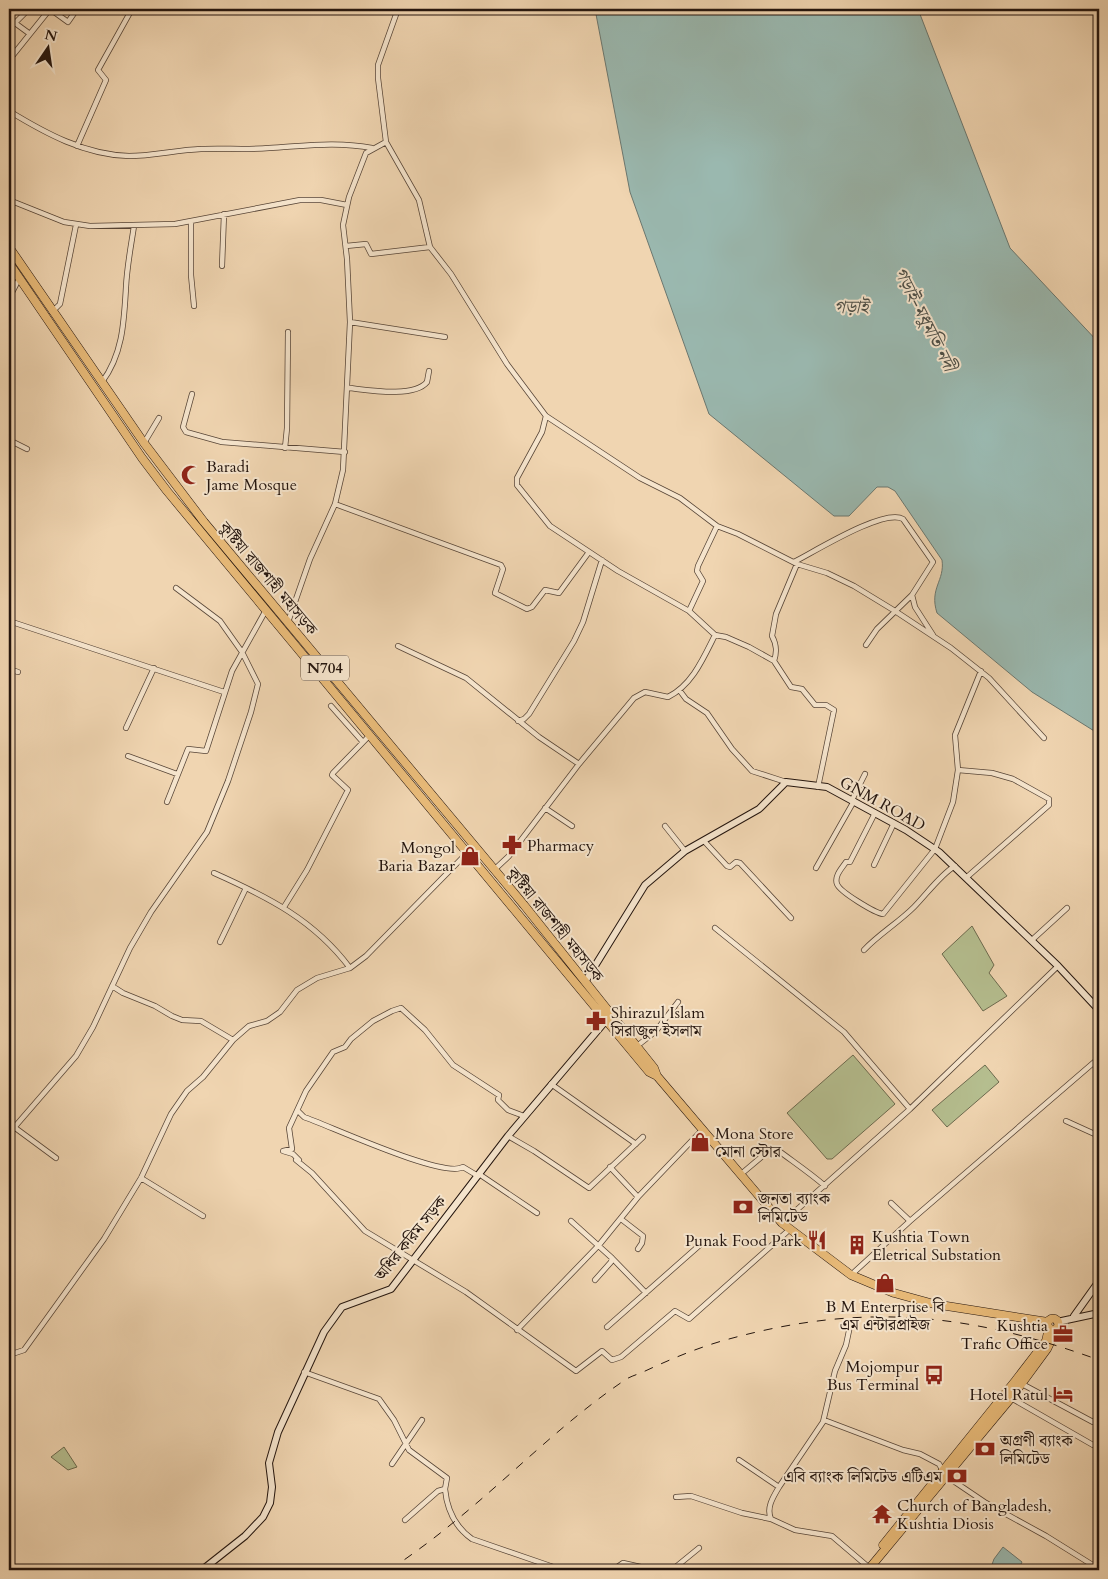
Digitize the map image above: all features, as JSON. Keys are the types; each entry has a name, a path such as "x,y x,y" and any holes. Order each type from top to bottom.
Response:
{"highway":[{"name":"কুষ্টিয়া রাজশাহী মহাসড়ক","path":"9,247 151,453 251,585 266,610 400,756 484,864 610,1017 637,1046 654,1068 657,1076 782,1223 851,1275 894,1293 927,1303 1053,1325"},
{"name":"কুষ্টিয়া রাজশাহী মহাসড়ক","path":"9,264 142,458 251,585 287,623 392,762 468,852 494,870 585,982 649,1072 657,1076"},
{"path":"32,298 40,293"},
{"path":"142,458 151,453"},
{"path":"392,762 400,756"},
{"path":"866,1569 1028,1369 1046,1341 1053,1325"},
{"path":"992,1415 1022,1384 1028,1369"}],"main road":[{"name":"GNM ROAD","path":"786,782 827,787 894,823 935,849 1032,940 1099,1010"},
{"path":"585,982 645,885 685,851 759,809 786,782"},
{"name":"অধির করিম সড়ক","path":"202,1570 245,1536 263,1517 270,1503 272,1487 269,1463 278,1432 324,1332 342,1307 391,1289 524,1116 610,1017"},
{"path":"1074,1316 1099,1281"},
{"path":"1053,1325 1074,1316 1099,1313"}],"street":[{"path":"29,9 15,23 30,34"},
{"path":"9,60 50,9 68,22 77,9"},
{"path":"77,146 106,80 98,70 132,9"},
{"path":"398,9 378,65 386,142 419,200 430,247 451,274 508,364 546,416 640,478 680,498 716,526 738,534 795,563 827,573 854,586 895,611 981,671 1044,738"},
{"path":"9,111 77,146 106,154 130,156 176,150 262,148 325,143 353,144 372,148"},
{"path":"287,623 310,559 335,504 343,470 349,388 350,322 343,225 347,205 364,158 372,148 386,142"},
{"path":"9,200 76,225 134,226 191,221 300,200 321,200 347,205"},
{"path":"222,266 224,214"},
{"path":"191,221 191,275 194,306"},
{"path":"52,312 59,307 61,301 76,225"},
{"path":"102,382 110,372 124,324 126,286 134,226"},
{"path":"346,246 366,244 371,254 430,247"},
{"path":"9,298 19,279"},
{"path":"350,322 445,336"},
{"path":"285,448 288,332"},
{"path":"349,388 394,392 415,389 427,382 429,372"},
{"path":"192,394 183,427 186,432 222,442 345,452"},
{"path":"546,416 542,432 517,478 518,485 550,526 588,552 689,610 715,635 726,637 749,647 774,661 791,687 802,689 815,705 826,705 834,710 818,787"},
{"path":"144,443 159,418"},
{"path":"9,440 27,449"},
{"path":"335,504 501,565 503,569 495,593 527,609 532,607 545,590 560,593 588,552"},
{"path":"774,661 776,644 772,636 776,614 795,563 871,523 894,516 900,517 904,519 933,562 912,595 877,629 866,645"},
{"path":"689,610 703,580 697,572 698,566 716,526"},
{"path":"518,721 524,719 529,714 574,641 583,622 602,560"},
{"path":"56,1158 13,1128 76,1056 93,1027 151,912 212,822 258,689 258,684 242,652 220,621 176,588"},
{"path":"912,595 915,607 934,637"},
{"path":"167,802 188,749 206,751 224,692 242,652 266,610"},
{"path":"9,621 224,692"},
{"path":"494,870 509,856 579,764 639,694 651,693 668,697 680,691 700,665 715,635"},
{"path":"398,646 466,678 518,721 579,764"},
{"path":"126,728 154,668"},
{"path":"9,669 18,672"},
{"path":"876,813 850,862 846,862 836,878 837,884 846,893 876,913 883,914 935,849 953,802 957,769 955,735 981,671"},
{"path":"680,691 686,699 707,713 732,749 752,771 786,782"},
{"path":"331,706 362,741"},
{"path":"284,907 307,870 348,790 335,778 333,773 370,734"},
{"path":"128,756 177,774"},
{"path":"957,769 992,773 1013,779 1049,799 1049,805 967,877"},
{"path":"816,868 853,801 865,774"},
{"path":"545,808 572,826"},
{"path":"874,865 894,823"},
{"path":"665,826 685,851"},
{"path":"704,841 727,866 730,867 736,862 740,863 791,918"},
{"path":"9,1355 24,1350 104,1239 141,1178 171,1114 187,1091 203,1077 233,1040 249,1026 266,1021 280,1012 296,990 305,984 350,968 366,956 468,852"},
{"path":"864,950 914,908 943,878 948,870 955,866"},
{"path":"214,874 284,907 323,936 350,968"},
{"path":"220,942 246,888"},
{"path":"1032,940 1067,908"},
{"path":"715,928 844,1032 910,1109"},
{"path":"782,1223 910,1109 1058,966"},
{"path":"112,986 182,1020 201,1021 233,1040"},
{"path":"637,1046 656,1031 678,1002"},
{"path":"524,1116 508,1110 498,1100 499,1095 454,1065 425,1030 401,1008 373,1021 351,1039 345,1047 333,1052 306,1091 289,1128 292,1149 282,1151 294,1154 298,1161 365,1231 466,1292 576,1371 602,1351 612,1360 616,1360 675,1311 689,1319 789,1230"},
{"path":"851,1275 910,1221 1099,1058"},
{"path":"551,1084 636,1144"},
{"path":"298,1111 304,1117 410,1158 444,1169 453,1170 463,1167 537,1213"},
{"path":"1066,1121 1099,1136"},
{"path":"517,1330 599,1245 638,1197 703,1129"},
{"path":"508,1136 534,1151 588,1188 643,1137"},
{"path":"740,1174 772,1148 776,1148 788,1160 801,1166 825,1186"},
{"path":"610,1167 638,1197"},
{"path":"141,1178 203,1216"},
{"path":"891,1204 910,1221"},
{"path":"622,1218 642,1236 642,1243 638,1249"},
{"path":"572,1221 599,1245 646,1293"},
{"path":"607,1327 701,1244"},
{"path":"595,1280 611,1262 612,1258"},
{"path":"771,1519 769,1508 778,1487 820,1429 824,1420 835,1371 846,1345 850,1326"},
{"path":"304,1372 379,1398 394,1420 409,1450 447,1478 445,1490 451,1515 463,1533 472,1539 562,1570"},
{"path":"1022,1384 1093,1422 1096,1421 1099,1415"},
{"path":"1010,1398 1093,1445"},
{"path":"392,1464 422,1420"},
{"path":"824,1420 903,1450 920,1454 938,1464 944,1472 986,1503 1046,1536 1099,1570"},
{"path":"739,1460 778,1487"},
{"path":"405,1520 438,1491 445,1490"},
{"path":"676,1497 691,1496 742,1513 771,1519 795,1530 832,1536 866,1569"},
{"path":"672,1570 699,1548"},
{"path":"613,1570 623,1563 654,1570"}],"green space":[{"path":"972,926 994,965 989,973 1007,996 983,1011 942,954"},
{"path":"853,1055 895,1104 832,1159 827,1159 787,1113"},
{"path":"985,1065 999,1082 947,1127 932,1110"},
{"path":"64,1447 77,1467 68,1470 51,1457"}],"water":[{"name":"গড়াই","path":"595,9 918,9 1010,248 1099,343 1099,734 1032,692 937,613 935,597 941,574 942,560 895,491 888,487 877,487 849,516 834,516 709,414 630,192"},
{"path":"1003,1547 1022,1562 1018,1570 990,1570 994,1559"}],"railway":[{"path":"390,1570 444,1530 576,1417 624,1380 718,1342 778,1327 825,1320 871,1317 916,1318 960,1323 1005,1332 1051,1344 1099,1360"}],"place":[{"name":"Baradi Jame Mosque","path":"191,475"},
{"name":"Pharmacy","path":"512,845"},
{"name":"Mongol Baria Bazar","path":"470,856"},
{"name":"Shirazul Islam সিরাজুল ইসলাম","path":"596,1021"},
{"name":"Mona Store মোনা স্টোর","path":"700,1142"},
{"name":"জনতা ব্যাংক লিমিটেড","path":"743,1207"},
{"name":"Punak Food Park","path":"817,1240"},
{"name":"Kushtia Town Eletrical Substation","path":"857,1245"},
{"name":"B M Enterprise বি এম এন্টারপ্রাইজ","path":"885,1283"},
{"name":"Kushtia Trafic Office","path":"1063,1334"},
{"name":"Mojompur Bus Terminal","path":"934,1375"},
{"name":"Hotel Ratul","path":"1063,1394"},
{"name":"অগ্রণী ব্যাংক লিমিটেড","path":"985,1449"},
{"name":"এবি ব্যাংক লিমিটেড এটিএম","path":"957,1476"},
{"name":"Church of Bangladesh, Kushtia Diosis","path":"882,1514"}],"water label":[{"name":"গড়াই-মধুমতি নদী","path":"925,319"}]}
